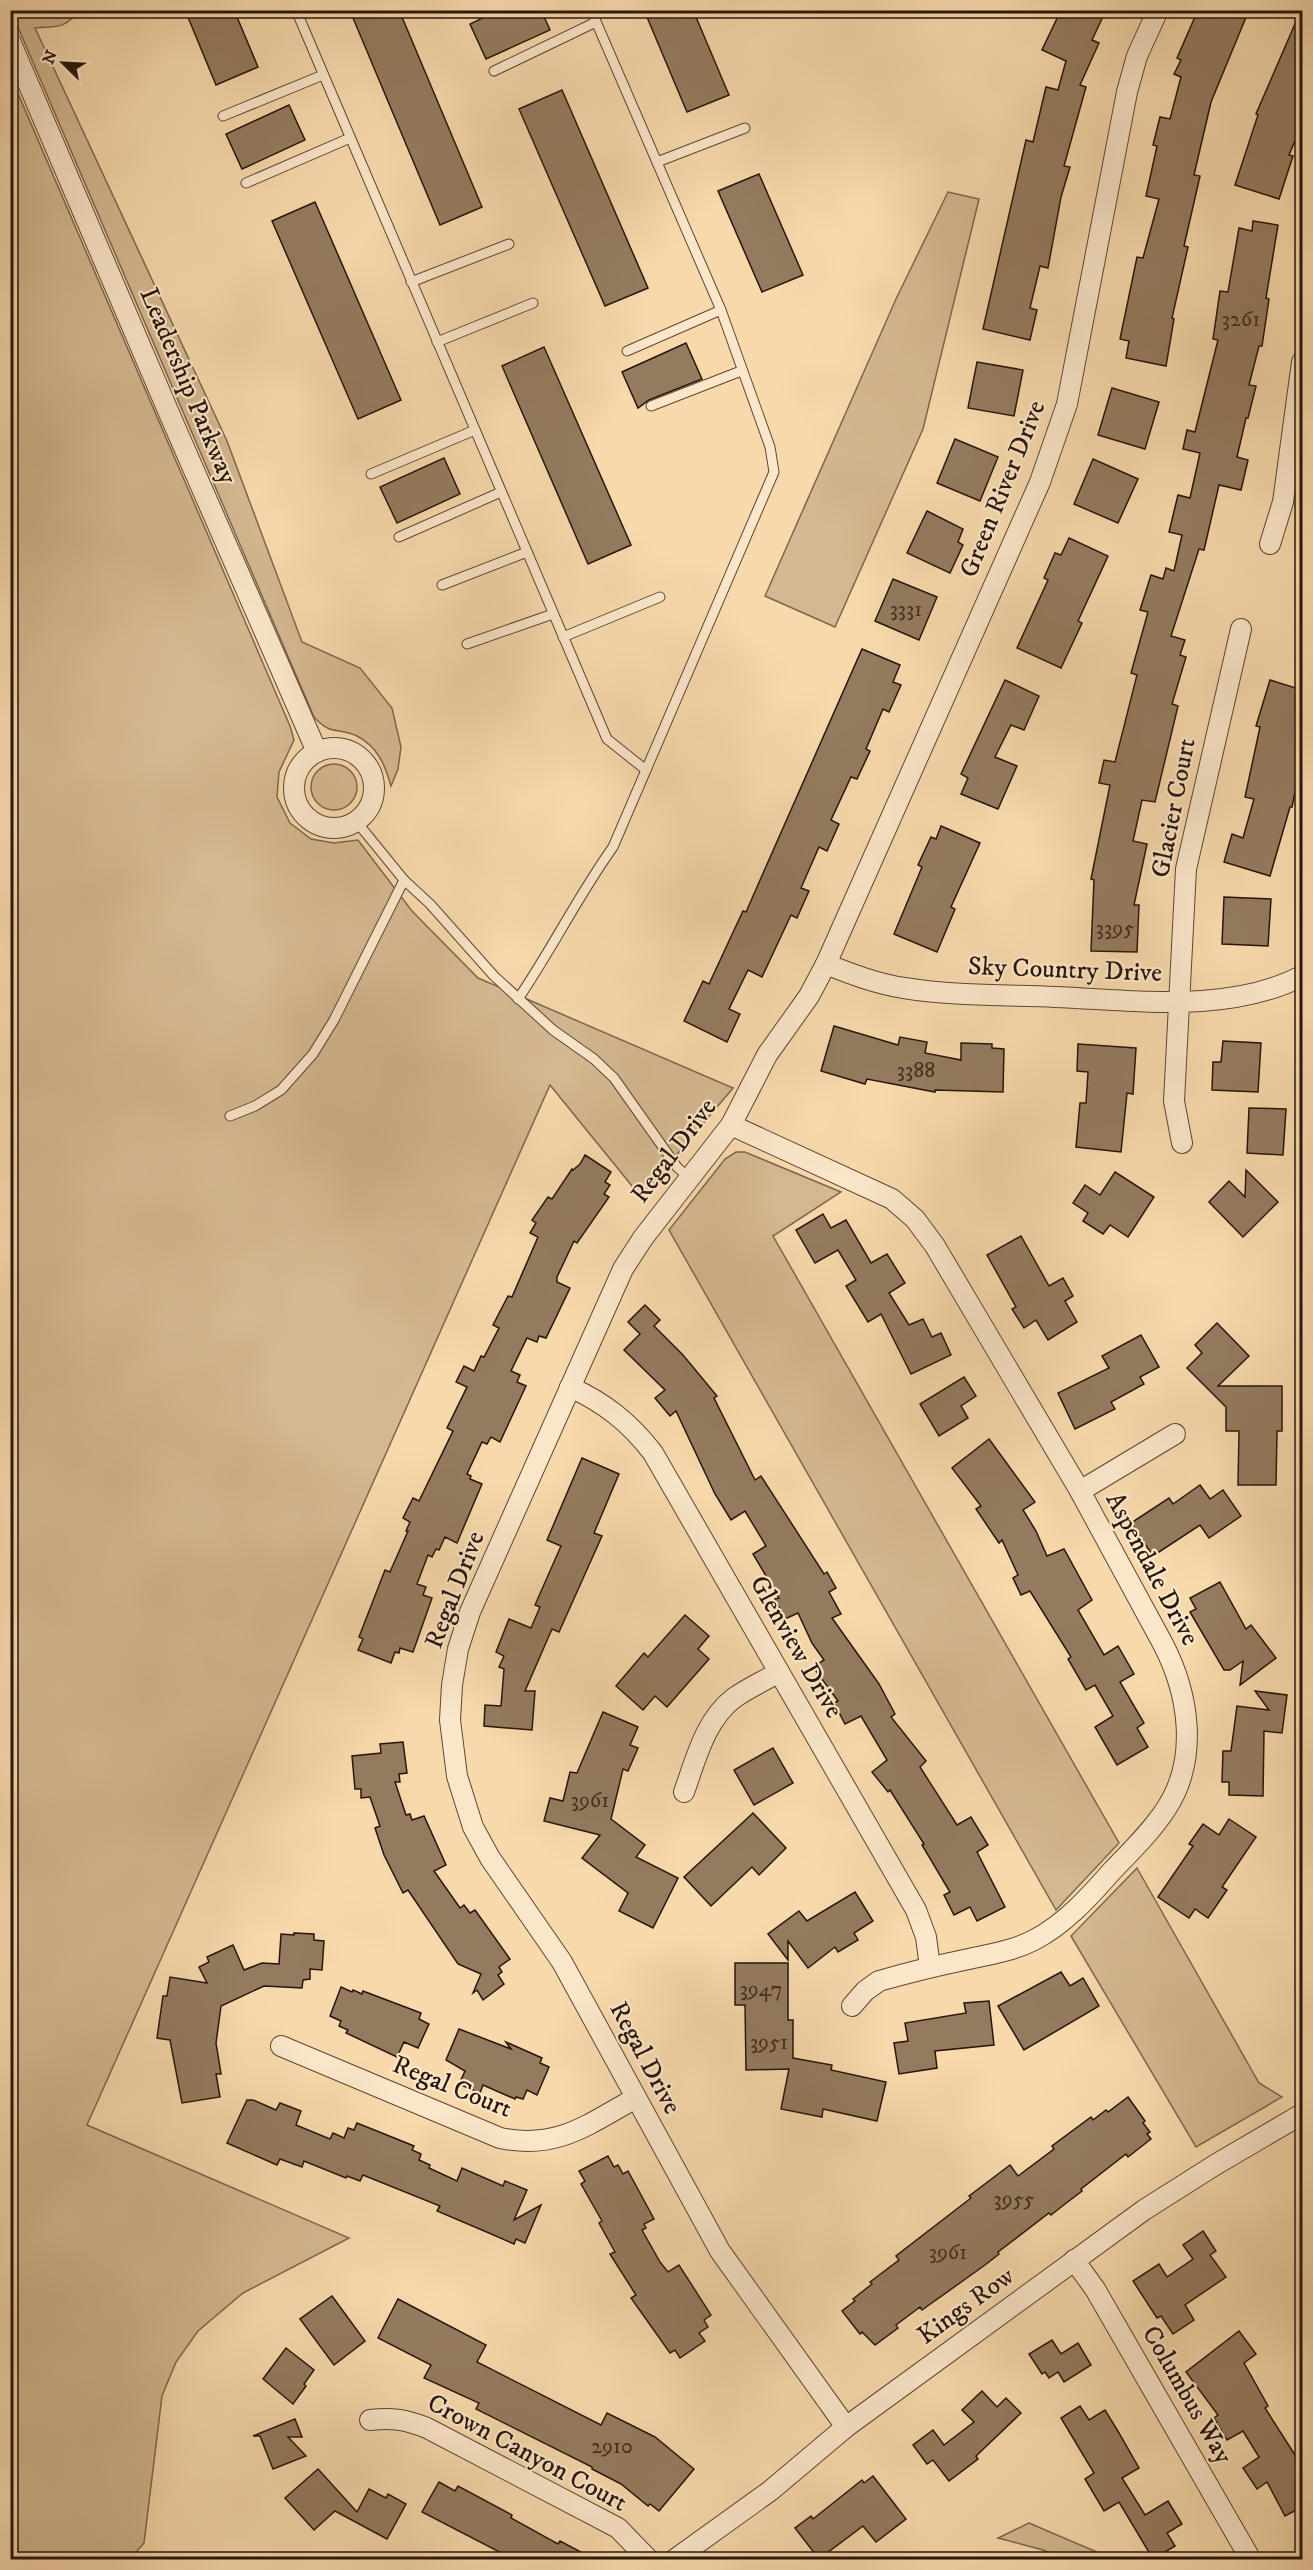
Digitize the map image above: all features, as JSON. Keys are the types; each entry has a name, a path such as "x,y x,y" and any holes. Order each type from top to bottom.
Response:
{"street":[{"name":"Green River Drive","path":"826,964 1054,448 1067,404 1127,93 1137,56 1158,10"},
{"name":"Leadership Parkway","path":"10,42 317,752"},
{"path":"1270,544 1283,502 1302,362"},
{"name":"Glacier Court","path":"1182,1143 1174,1101 1186,869 1241,629"},
{"path":"330,748 343,749 355,754 372,774 374,787 372,800 366,812 356,821 334,828 316,824 302,813 297,802 295,779 300,768 317,752 330,748"},
{"name":"Sky Country Drive","path":"826,964 862,978 892,986 944,993 1180,1001 1221,999 1261,992 1302,976"},
{"name":"Regal Drive","path":"826,964 809,996 767,1055 731,1125 643,1238 623,1269 467,1621 458,1649 452,1685 450,1720 452,1748 461,1793 484,1848 562,1962 720,2251 846,2427"},
{"name":"Aspendale Drive","path":"731,1125 892,1198 915,1219 935,1246 1080,1491 1175,1668 1184,1695 1188,1726 1186,1755 1178,1784 1167,1808 1150,1830 1095,1890 1057,1925 1033,1941 1007,1950 879,1981 864,1991 852,2006"},
{"name":"Glenview Drive","path":"570,1387 594,1397 615,1412 637,1431 653,1453 916,1910 926,1937 930,1967"},
{"path":"1080,1491 1175,1434"},
{"path":"684,1792 706,1734 718,1714 734,1699 778,1672"},
{"name":"Regal Court","path":"281,2046 500,2138 520,2142 542,2142 561,2136 636,2098"},
{"name":"Kings Row","path":"674,2559 770,2491 846,2427 1144,2210 1302,2114"},
{"name":"Columbus Way","path":"1074,2260 1095,2289 1250,2559"},
{"name":"Crown Canyon Court","path":"370,2420 387,2417 405,2419 427,2428 618,2528 649,2559"}],"lane":[{"path":"296,10 607,739 646,770"},
{"path":"518,999 550,951 583,889 613,847 774,472 770,447 721,310 591,10"},
{"path":"494,71 596,22"},
{"path":"223,116 323,75"},
{"path":"657,162 745,128"},
{"path":"246,183 350,138"},
{"path":"411,282 509,244"},
{"path":"437,342 533,303"},
{"path":"627,351 721,310"},
{"path":"651,406 741,371"},
{"path":"372,474 475,430"},
{"path":"399,537 501,492"},
{"path":"442,585 527,552"},
{"path":"563,636 660,597"},
{"path":"467,644 553,614"},
{"path":"356,821 404,880 430,904 494,976 553,1030 594,1059 614,1078 677,1167 690,1179"},
{"path":"230,1116 255,1106 281,1090 313,1054 334,1020 404,880"}],"shaded area":[{"path":"11,11 78,11 64,24 35,28 227,441 302,642 360,668 392,708 401,747 398,769 391,786 383,764 364,740 350,733 325,727 314,717"},
{"path":"10,75 290,726 294,740 279,772 277,797 290,823 311,839 334,843 358,840 412,911 478,978 733,1088 641,1197 550,1085 87,2125 349,2238 243,2293 198,2331 176,2362 162,2396 144,2543 130,2559 10,2559"},
{"path":"948,192 979,199 923,429 835,627 765,596 896,299"},
{"path":"334,764 350,771 357,787 350,803 334,810 318,803 311,787 318,771"},
{"path":"736,1152 745,1152 841,1192 773,1236 1119,1843 1056,1910 669,1230 725,1159"},
{"path":"1137,1868 1259,2083 1282,2097 1196,2147 1071,1936"},
{"path":"1029,2523 1113,2559 1063,2559 1043,2550 998,2538"}],"building":[{"path":"185,10 234,10 258,67 216,85"},
{"path":"371,10 399,10 482,207 440,225 353,18"},
{"path":"499,10 541,10 550,30 486,59 470,24"},
{"path":"644,10 693,10 729,95 687,112"},
{"path":"1061,10 1106,10 1092,40 1099,43 1080,85 1086,87 1064,166 1070,167 1061,197 1048,268 1040,266 1030,308 1037,310 1030,340 983,329 1026,140 1033,142 1046,87 1058,90 1066,61 1042,50"},
{"path":"1198,10 1249,10 1211,102 1194,175 1200,176 1184,246 1188,247 1172,318 1174,319 1166,366 1126,358 1129,341 1120,339 1137,257 1143,258 1159,199 1146,196 1157,146 1153,145 1160,117 1170,119 1181,77 1174,74 1181,60 1177,58"},
{"path":"1301,10 1302,124 1289,155 1293,156 1279,199 1235,185 1258,115 1256,114"},
{"path":"562,90 648,288 605,306 519,109"},
{"path":"289,105 305,140 242,169 226,134"},
{"path":"759,174 803,275 762,292 718,191"},
{"path":"315,202 401,400 358,419 272,221"},
{"path":"1253,221 1278,225 1266,298 1269,299 1262,346 1259,346 1249,385 1256,386 1237,457 1248,460 1241,490 1219,485 1204,550 1199,549 1171,636 1185,640 1180,655 1186,657 1172,704 1178,706 1155,802 1142,800 1133,841 1147,844 1134,905 1139,905 1137,952 1091,951 1094,880 1091,879 1110,785 1099,783 1104,760 1115,762 1137,675 1131,673 1148,612 1140,610 1151,575 1163,579 1166,568 1174,571 1182,535 1169,532 1178,495 1190,498 1200,453 1183,449 1187,430 1195,432 1218,340 1213,339 1220,291 1228,292 1239,228 1252,231"},
{"path":"686,343 702,379 649,400 638,408 622,372"},
{"path":"544,347 631,545 588,564 502,366"},
{"path":"977,362 1023,370 1014,416 968,408"},
{"path":"1112,388 1159,402 1145,449 1098,435"},
{"path":"955,439 998,457 980,501 937,483"},
{"path":"444,458 460,494 397,523 380,487"},
{"path":"1093,459 1138,479 1118,523 1074,504"},
{"path":"927,511 963,529 958,542 963,545 950,573 907,553"},
{"path":"1069,538 1108,556 1078,621 1082,623 1061,668 1017,648 1048,580 1044,578 1055,553 1061,555"},
{"path":"893,579 937,597 919,640 875,621"},
{"path":"862,649 900,665 893,682 901,685 889,712 883,709 866,749 870,751 857,779 851,777 831,820 839,824 827,851 819,847 801,888 809,891 797,918 791,915 762,977 748,970 729,1009 740,1014 727,1042 684,1021 703,981 709,984 743,911 746,912"},
{"path":"1005,680 1039,696 1024,730 1011,725 995,757 1017,766 998,809 961,794 968,778 961,774"},
{"path":"1270,680 1302,690 1302,738 1297,758 1302,759 1292,807 1290,807 1270,876 1224,862 1232,834 1243,838 1254,799 1245,797 1260,727 1256,726"},
{"path":"941,826 980,843 951,907 955,909 937,952 894,934 922,867 918,865 931,837 936,839"},
{"path":"1224,897 1271,899 1268,946 1222,944"},
{"path":"834,1026 898,1045 900,1037 927,1042 925,1053 961,1060 961,1043 992,1044 992,1048 1004,1049 1003,1092 935,1090 935,1092 867,1079 865,1084 821,1071"},
{"path":"1223,1041 1261,1043 1258,1092 1212,1090 1213,1062 1221,1062"},
{"path":"1078,1044 1136,1048 1133,1094 1127,1093 1121,1152 1076,1147 1080,1103 1086,1103 1088,1072 1077,1071"},
{"path":"1249,1108 1286,1109 1283,1155 1247,1153"},
{"path":"585,1155 611,1172 605,1182 610,1185 604,1194 609,1197 577,1243 574,1241 557,1277 557,1282 570,1288 546,1338 539,1336 537,1342 527,1338 511,1371 520,1375 517,1382 526,1386 500,1442 491,1437 487,1444 482,1442 467,1474 471,1476 470,1479 482,1484 457,1543 445,1537 439,1550 436,1549 432,1557 428,1555 417,1584 426,1587 423,1595 432,1598 413,1652 400,1648 399,1653 395,1652 391,1663 358,1650 363,1639 359,1637 385,1570 390,1572 408,1531 406,1531 410,1522 403,1518 413,1498 419,1501 453,1431 447,1428 467,1387 456,1382 464,1366 474,1371 499,1328 493,1325 508,1296 512,1297 538,1237 530,1233 536,1223 532,1220 548,1197 552,1199 572,1169 580,1164"},
{"path":"1246,1170 1278,1202 1243,1237 1209,1202 1229,1181 1245,1197"},
{"path":"1115,1172 1154,1197 1128,1237 1110,1225 1103,1234 1083,1221 1088,1213 1073,1203 1085,1185 1100,1195"},
{"path":"823,1214 831,1228 846,1220 871,1263 887,1254 905,1283 889,1293 909,1325 923,1319 932,1337 941,1333 951,1355 911,1374 881,1314 868,1322 846,1286 856,1280 838,1250 815,1263 796,1230"},
{"path":"1021,1236 1049,1286 1063,1278 1073,1296 1065,1301 1077,1322 1048,1340 1036,1320 1024,1328 1012,1309 1016,1307 987,1255"},
{"path":"645,1305 660,1320 654,1326 683,1355 717,1396 714,1398 755,1480 761,1476 824,1574 827,1572 836,1588 829,1592 841,1614 832,1618 879,1684 895,1714 891,1717 926,1761 920,1767 957,1825 971,1817 988,1845 977,1852 1005,1907 977,1921 970,1907 954,1915 944,1895 950,1892 922,1845 924,1844 890,1790 888,1792 872,1772 887,1760 861,1716 845,1724 834,1703 838,1701 813,1667 824,1660 812,1643 798,1613 785,1619 775,1599 779,1598 753,1554 766,1546 745,1511 731,1520 715,1494 676,1411 670,1416 655,1398 665,1390 624,1350 640,1334 628,1322"},
{"path":"1217,1323 1249,1356 1218,1386 1282,1386 1282,1431 1277,1431 1276,1485 1238,1485 1239,1431 1226,1431 1226,1407 1187,1368 1202,1353 1195,1345"},
{"path":"1141,1335 1159,1367 1140,1377 1144,1384 1111,1402 1115,1409 1075,1429 1058,1393 1109,1368 1102,1356"},
{"path":"964,1377 976,1396 961,1406 968,1418 939,1436 920,1404"},
{"path":"989,1439 1035,1502 1023,1510 1036,1531 1047,1556 1064,1549 1092,1600 1078,1610 1104,1655 1118,1646 1134,1674 1120,1682 1144,1723 1137,1728 1148,1747 1117,1765 1095,1727 1113,1716 1095,1685 1086,1690 1068,1659 1071,1657 1030,1591 1021,1595 1013,1578 1018,1575 1002,1540 999,1543 976,1509 981,1506 952,1468"},
{"path":"582,1458 619,1474 594,1533 602,1536 559,1632 552,1629 525,1691 535,1691 532,1730 484,1726 485,1705 501,1706 504,1669 499,1667 504,1656 496,1652 509,1619 531,1628 540,1607 535,1605 561,1546 547,1540"},
{"path":"1200,1485 1210,1499 1223,1490 1241,1516 1209,1538 1200,1525 1153,1556 1131,1523 1169,1498 1173,1504"},
{"path":"1220,1582 1246,1629 1251,1625 1276,1658 1240,1685 1243,1661 1230,1670 1224,1670 1190,1612 1196,1609 1190,1598"},
{"path":"685,1615 709,1636 698,1649 709,1659 667,1707 655,1696 643,1710 616,1686 644,1653 648,1657"},
{"path":"1255,1691 1287,1695 1282,1733 1264,1731 1263,1796 1229,1795 1229,1782 1222,1782 1223,1751 1231,1751 1237,1706 1269,1710"},
{"path":"603,1712 638,1727 630,1745 638,1748 628,1771 623,1769 611,1819 645,1845 636,1857 678,1878 653,1928 619,1911 628,1893 582,1858 600,1835 544,1821 550,1798 563,1801 570,1772 577,1773"},
{"path":"403,1742 407,1773 399,1774 400,1782 395,1782 406,1815 410,1814 412,1820 424,1816 446,1865 434,1871 460,1908 464,1905 470,1913 475,1910 510,1959 499,1967 502,1972 498,1975 504,1984 483,2000 477,1990 473,1993 481,1974 458,1964 408,1890 403,1893 384,1855 375,1828 380,1826 370,1797 361,1798 361,1789 355,1789 352,1756 381,1753 380,1744"},
{"path":"773,1748 793,1783 754,1805 734,1770"},
{"path":"753,1813 786,1848 759,1875 752,1867 711,1906 684,1877"},
{"path":"1229,1819 1256,1837 1222,1887 1227,1890 1208,1918 1195,1909 1189,1918 1158,1897 1193,1846 1189,1844 1203,1824 1219,1835"},
{"path":"855,1892 873,1921 854,1933 858,1940 838,1952 835,1947 808,1968 788,1941 788,1960 768,1934 799,1911 807,1921"},
{"path":"294,1933 314,1934 314,1940 324,1941 322,1970 310,1969 310,1979 303,1980 302,1988 264,1986 221,2006 216,2043 221,2074 216,2074 220,2097 182,2103 170,2040 157,2038 163,1996 167,1996 170,1977 207,1983 199,1967 209,1962 207,1957 233,1945 244,1970 262,1963 279,1964 281,1934 294,1935"},
{"path":"735,1963 788,1963 788,2020 793,2020 793,2058 832,2065 831,2070 886,2082 877,2121 823,2109 822,2117 781,2109 789,2069 746,2070 745,2005 735,2005"},
{"path":"1061,1972 1070,1986 1083,1978 1099,2006 1024,2050 998,2006"},
{"path":"341,1987 362,1994 363,1991 421,2013 419,2019 429,2024 418,2048 404,2042 397,2057 346,2033 348,2030 339,2026 341,2021 330,2016"},
{"path":"989,2001 994,2045 935,2051 937,2068 899,2074 894,2043 908,2041 905,2023 966,2013 964,2003"},
{"path":"459,2029 511,2049 506,2042 542,2058 540,2063 549,2067 537,2095 527,2090 523,2099 516,2097 515,2099 483,2085 480,2093 459,2084 465,2071 446,2060"},
{"path":"1128,2097 1145,2121 1143,2123 1150,2132 1147,2134 1151,2139 1128,2157 1126,2154 1051,2215 1049,2213 998,2252 999,2254 985,2265 922,2310 920,2307 896,2325 898,2328 875,2345 862,2332 860,2334 842,2311 872,2284 870,2282 899,2260 896,2256 1010,2165 1018,2176 1054,2149 1052,2146 1091,2117 1093,2120 1106,2110 1108,2112"},
{"path":"247,2100 253,2100 276,2110 280,2103 301,2111 296,2125 330,2139 333,2133 344,2138 348,2128 354,2130 357,2123 414,2146 412,2150 421,2154 419,2160 430,2165 429,2168 457,2181 462,2168 503,2186 505,2181 527,2190 514,2220 541,2205 525,2243 516,2239 514,2244 437,2211 440,2206 363,2175 360,2181 347,2176 346,2178 304,2161 302,2167 280,2159 277,2165 227,2143"},
{"path":"608,2156 614,2167 618,2165 623,2174 628,2171 654,2219 644,2224 646,2228 642,2230 660,2262 668,2272 679,2265 711,2315 704,2320 708,2327 699,2333 705,2341 680,2358 675,2350 670,2353 631,2298 636,2295 610,2254 615,2252 599,2223 602,2221 581,2184 585,2181 579,2171"},
{"path":"1203,2231 1216,2251 1210,2255 1226,2277 1185,2305 1194,2320 1173,2334 1161,2316 1157,2318 1133,2281 1159,2264 1167,2277 1193,2259 1183,2245"},
{"path":"332,2296 365,2341 334,2365 300,2319"},
{"path":"398,2299 486,2345 477,2362 601,2425 607,2413 655,2437 694,2469 659,2511 650,2504 648,2506 621,2484 592,2467 476,2409 479,2403 424,2378 431,2365 378,2338"},
{"path":"1239,2331 1256,2354 1244,2363 1268,2406 1265,2408 1302,2466 1302,2507 1285,2516 1267,2482 1257,2489 1243,2468 1259,2457 1243,2431 1227,2440 1214,2418 1218,2415 1186,2372"},
{"path":"1052,2340 1061,2354 1078,2343 1091,2365 1064,2382 1058,2372 1049,2378 1045,2372 1042,2374 1029,2354"},
{"path":"286,2348 314,2370 293,2404 263,2379"},
{"path":"982,2391 997,2407 1006,2398 1021,2413 976,2456 978,2459 949,2481 933,2460 927,2464 913,2445 933,2430 944,2445 974,2422 962,2410"},
{"path":"1080,2406 1089,2420 1105,2410 1119,2433 1139,2468 1122,2478 1145,2515 1168,2501 1182,2524 1167,2533 1175,2546 1153,2559 1119,2502 1104,2511 1085,2479 1094,2473 1061,2418"},
{"path":"295,2419 302,2437 288,2437 306,2456 273,2469 260,2436 253,2436"},
{"path":"318,2469 357,2512 369,2489 386,2498 388,2494 406,2504 387,2539 335,2511 314,2530 285,2498"},
{"path":"873,2476 906,2519 876,2542 863,2526 819,2559 795,2528 811,2516 813,2519 862,2480 864,2483"},
{"path":"439,2482 455,2491 458,2486 512,2515 511,2518 558,2544 560,2541 594,2559 513,2559 422,2512"}]}
